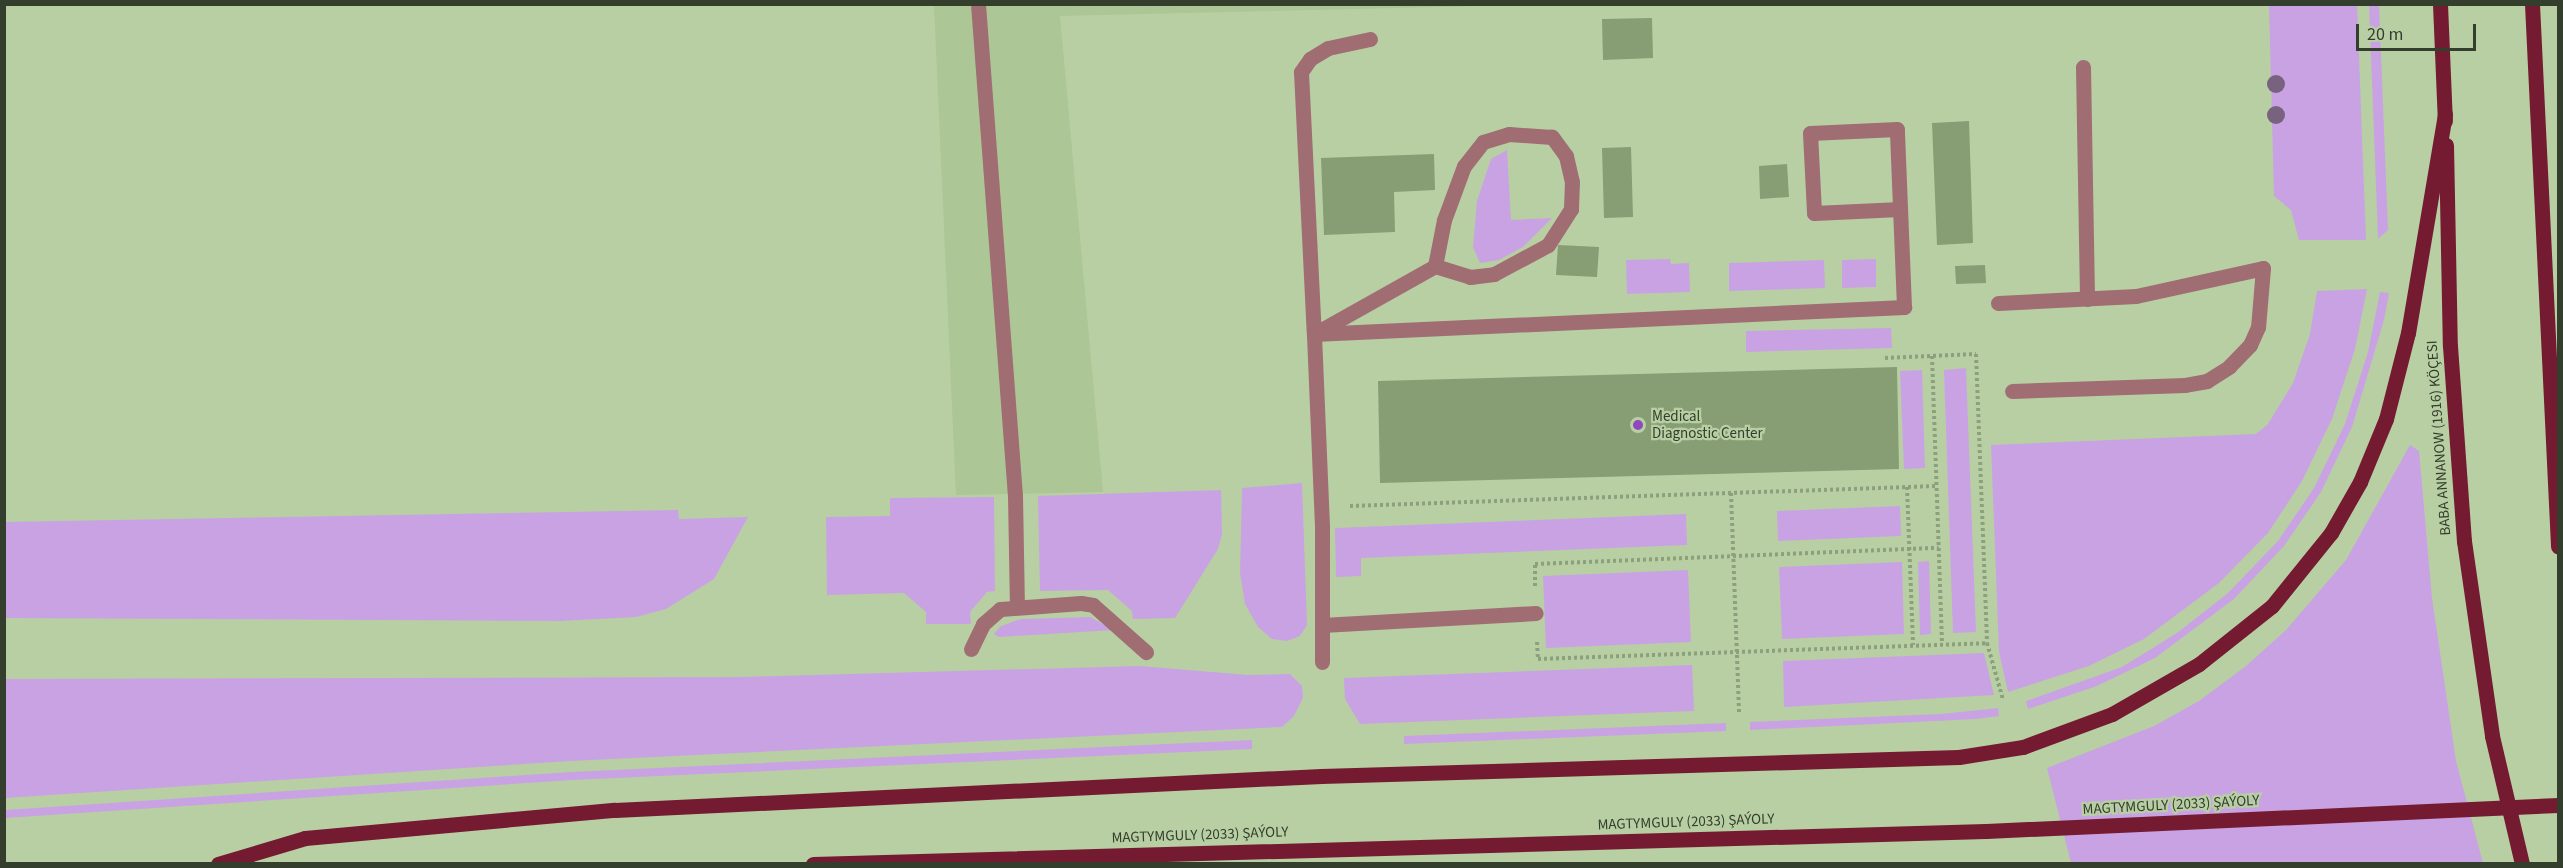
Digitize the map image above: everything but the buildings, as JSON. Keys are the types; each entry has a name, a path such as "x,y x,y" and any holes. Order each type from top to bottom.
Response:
{"main road":[{"name":"BABA ANNANOW (1916) KÖÇESI","path":"2440,4 2451,346 2464,541 2492,736 2522,864"},
{"path":"2532,4 2559,546"},
{"path":"218,864 304,838 615,810 1310,777 1959,757 2023,747 2112,714 2199,664 2272,606 2331,533 2360,482 2386,419 2408,333 2445,114"},
{"name":"MAGTYMGULY (2033) ŞAÝOLY","path":"813,864 1986,831 2559,805"}],"lane":[{"path":"978,4 1015,495 1017,605"},
{"path":"1322,662 1321,506 1302,72 1310,59 1328,48 1370,39"},
{"path":"2083,67 2087,299"},
{"path":"1314,334 1904,307 1900,208 1896,129 1810,133 1814,213 1900,208"},
{"path":"1314,334 1435,266 1470,277 1494,274 1548,244 1571,209 1572,182 1566,156 1552,137 1509,134 1483,142 1464,166 1444,220 1435,266"},
{"path":"1998,303 2136,296 2263,268 2259,327 2250,345 2229,367 2207,381 2185,385 2012,391"},
{"path":"971,649 991,615 1017,605 1093,604 1146,652"},
{"path":"1322,625 1536,612"}],"path":[{"path":"1885,358 1976,354 1987,643 2003,700"},
{"path":"1932,356 1942,644"},
{"path":"1321,506 1937,486"},
{"path":"1907,487 1913,645"},
{"path":"1731,493 1739,716"},
{"path":"1542,564 1939,548"},
{"path":"1546,659 1987,643"}],"shaded area":[{"path":"934,5 1530,5 1060,16 1103,492 956,495"},
{"path":"2269,5 2357,5 2366,240 2299,240 2291,210 2274,196"},
{"path":"2369,5 2379,5 2388,230 2378,239"},
{"path":"1507,150 1511,220 1552,218 1523,247 1499,260 1480,263 1473,247 1477,201 1491,159"},
{"path":"1670,259 1671,264 1689,263 1690,292 1627,294 1626,260"},
{"path":"1876,259 1876,287 1842,288 1842,260"},
{"path":"1824,260 1825,288 1729,291 1729,263"},
{"path":"2367,289 2355,349 2332,419 2302,481 2268,533 2219,583 2144,639 2089,666 2008,692 1999,652 1991,445 2256,434 2268,424 2293,383 2310,334 2317,291"},
{"path":"2380,292 2389,293 2384,320 2352,427 2321,492 2284,546 2234,599 2155,658 2097,686 2028,709 2026,701 2122,667 2177,633 2228,593 2278,541 2314,488 2345,424 2368,352"},
{"path":"1891,328 1892,348 1746,352 1746,331"},
{"path":"1966,368 1976,632 1953,633 1944,370"},
{"path":"1922,370 1925,468 1904,469 1900,371"},
{"path":"2410,445 2419,451 2432,598 2456,761 2483,863 2071,863 2047,768 2154,726 2199,701 2246,666 2286,630 2346,560"},
{"path":"1302,483 1307,625 1300,636 1287,641 1272,639 1258,627 1245,604 1240,573 1242,488"},
{"path":"1221,490 1222,534 1218,549 1175,618 1133,619 1132,611 1108,590 1040,591 1038,496"},
{"path":"994,497 995,591 987,592 970,612 971,624 926,624 926,612 904,593 827,595 826,517 890,516 890,498"},
{"path":"1900,506 1901,536 1778,541 1777,511"},
{"path":"678,510 679,519 748,517 714,579 666,609 636,617 559,621 5,618 5,522"},
{"path":"1686,514 1687,545 1361,558 1361,576 1336,577 1335,528"},
{"path":"1929,561 1931,634 1920,635 1918,562"},
{"path":"1902,562 1904,634 1782,639 1779,567"},
{"path":"1688,570 1691,642 1546,648 1543,576"},
{"path":"1090,617 1114,630 999,637 994,634 1001,626 1021,619"},
{"path":"1984,653 1994,695 1784,707 1783,661"},
{"path":"1692,665 1694,711 1360,724 1345,699 1344,678"},
{"path":"1140,666 1248,675 1290,674 1302,686 1303,698 1294,716 1282,727 570,761 5,798 5,679 740,677"},
{"path":"1998,708 1999,716 1976,719 1750,730 1750,722 1941,714"},
{"path":"1726,723 1726,731 1404,744 1404,736"},
{"path":"1252,740 1252,749 572,780 5,818 5,810 571,772"}],"place":[{"name":"Medical Diagnostic Center","path":"1638,425"}]}
